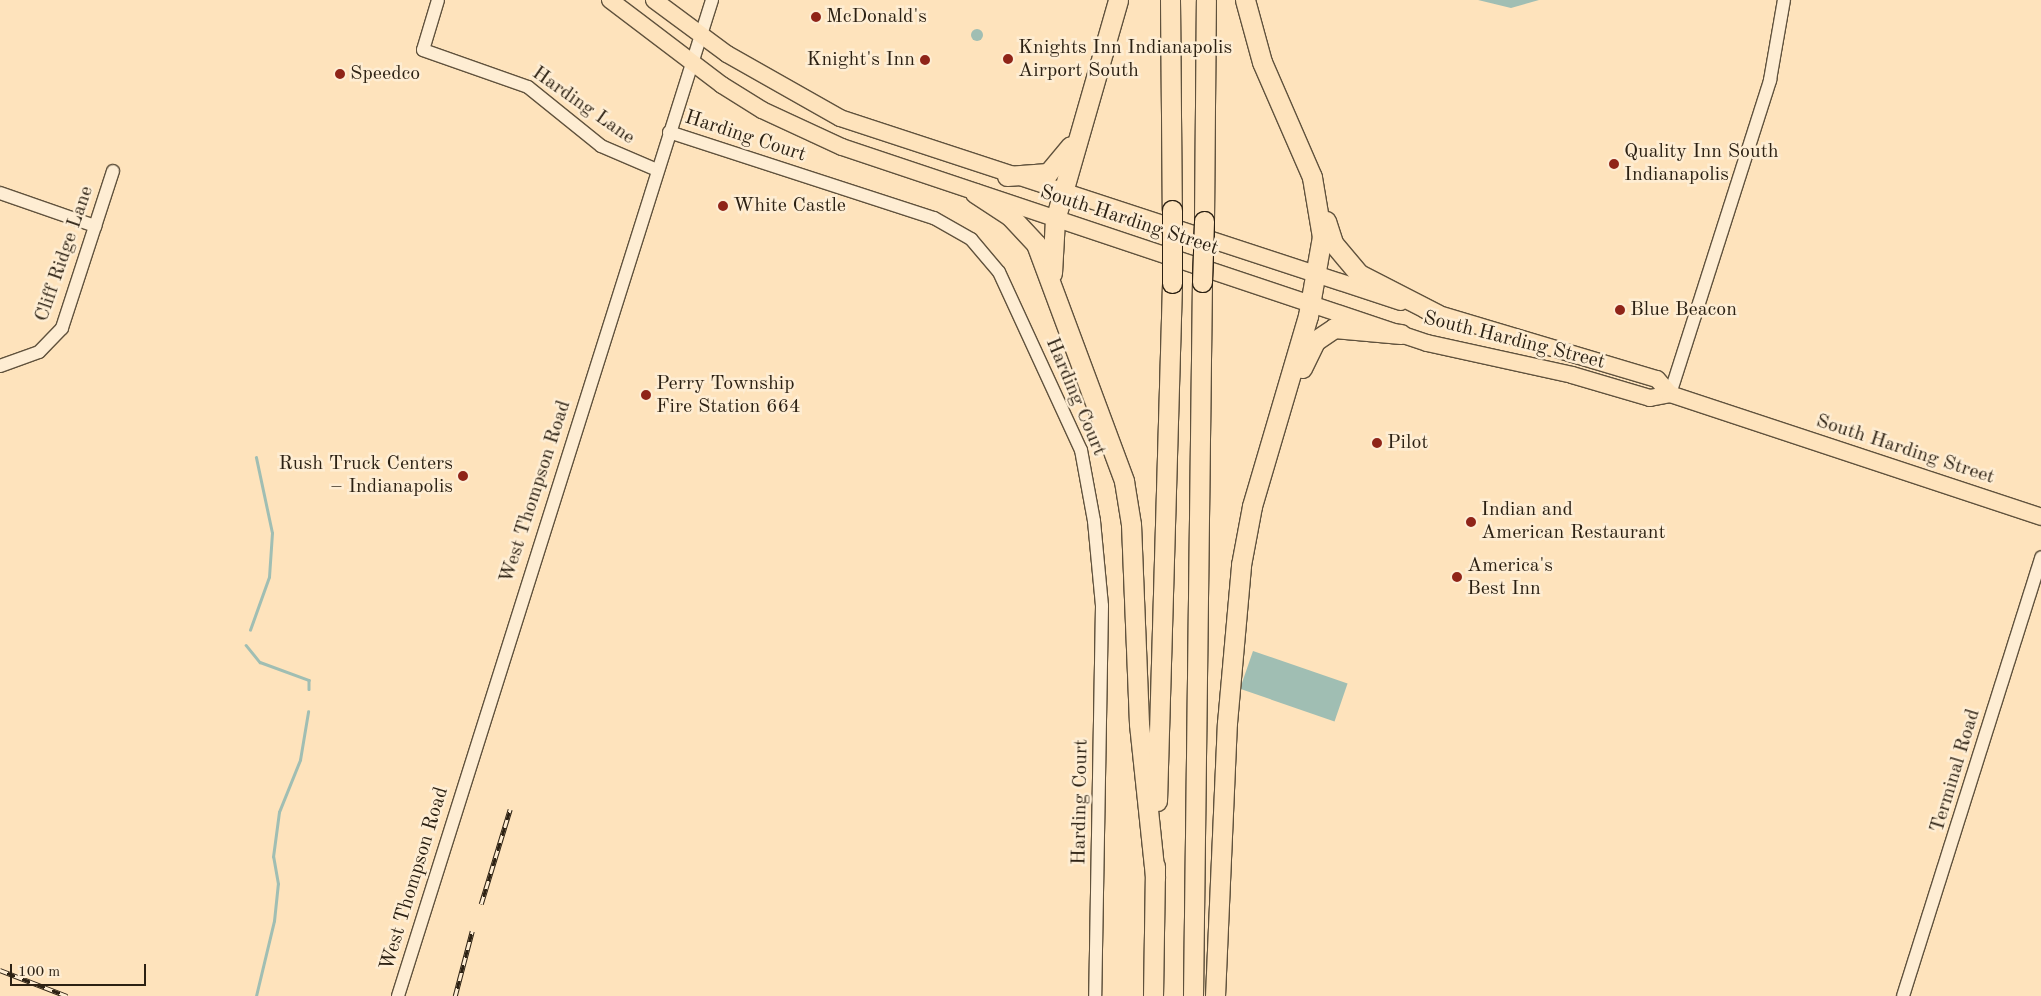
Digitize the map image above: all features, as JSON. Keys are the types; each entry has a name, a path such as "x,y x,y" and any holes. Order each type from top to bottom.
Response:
{"highway":[{"path":"1052,289 1055,220 1076,137 1118,0"},
{"path":"1153,996 1172,283 1170,0"},
{"path":"1193,996 1206,0"},
{"path":"1245,0 1262,62 1303,154 1333,243 1350,266 1437,314"},
{"path":"1007,176 1048,174 1076,137"},
{"path":"975,193 1026,230 1044,259 1052,289 1124,481 1131,524 1140,724 1155,877"},
{"path":"1215,996 1234,620 1252,506 1269,453 1317,275 1322,237 1317,200"},
{"path":"1269,453 1315,341 1342,327 1401,334"}],"main road":[{"name":"South Harding Street","path":"610,0 691,64 806,132 975,193 1401,334 1650,398 1670,394 2041,517"},
{"name":"South Harding Street","path":"654,0 700,37 840,118 1007,176 1437,314 1658,379 1670,394"}],"street":[{"name":"Harding Lane","path":"438,0 423,50 528,87 601,146 657,170"},
{"name":"West Thompson Road","path":"398,996 712,0"},
{"path":"1670,394 1770,80 1784,0"},
{"name":"Harding Court","path":"669,132 934,218 972,239 1000,272 1080,450 1094,522 1102,606 1102,744 1095,996"},
{"name":"Cliff Ridge Lane","path":"0,366 42,350 62,328 113,171"},
{"path":"0,193 96,226"},
{"name":"Terminal Road","path":"1903,996 2041,556"}],"water":[{"path":"1478,0 1539,0 1511,8"},
{"path":"977,29 983,35 977,41 971,35"},
{"path":"1253,651 1348,684 1335,721 1240,689"}],"waterway":[{"path":"250,630 269,577 272,533 256,458"},
{"path":"246,645 260,662 309,680 309,689"},
{"path":"256,996 274,921 278,884 273,857 279,812 300,760 308,712"}],"railway":[{"path":"481,904 510,809"},
{"path":"455,996 472,931"},
{"path":"0,970 67,996"}],"place":[{"name":"McDonald's","path":"816,17"},
{"name":"Knights Inn Indianapolis Airport South","path":"1008,59"},
{"name":"Knight's Inn","path":"925,60"},
{"name":"Speedco","path":"340,74"},
{"name":"Quality Inn South Indianapolis","path":"1614,164"},
{"name":"White Castle","path":"723,206"},
{"name":"Blue Beacon","path":"1620,310"},
{"name":"Perry Township Fire Station 664","path":"646,395"},
{"name":"Pilot","path":"1377,443"},
{"name":"Rush Truck Centers – Indianapolis","path":"463,476"},
{"name":"Indian and American Restaurant","path":"1471,522"},
{"name":"America's Best Inn","path":"1457,577"}]}
